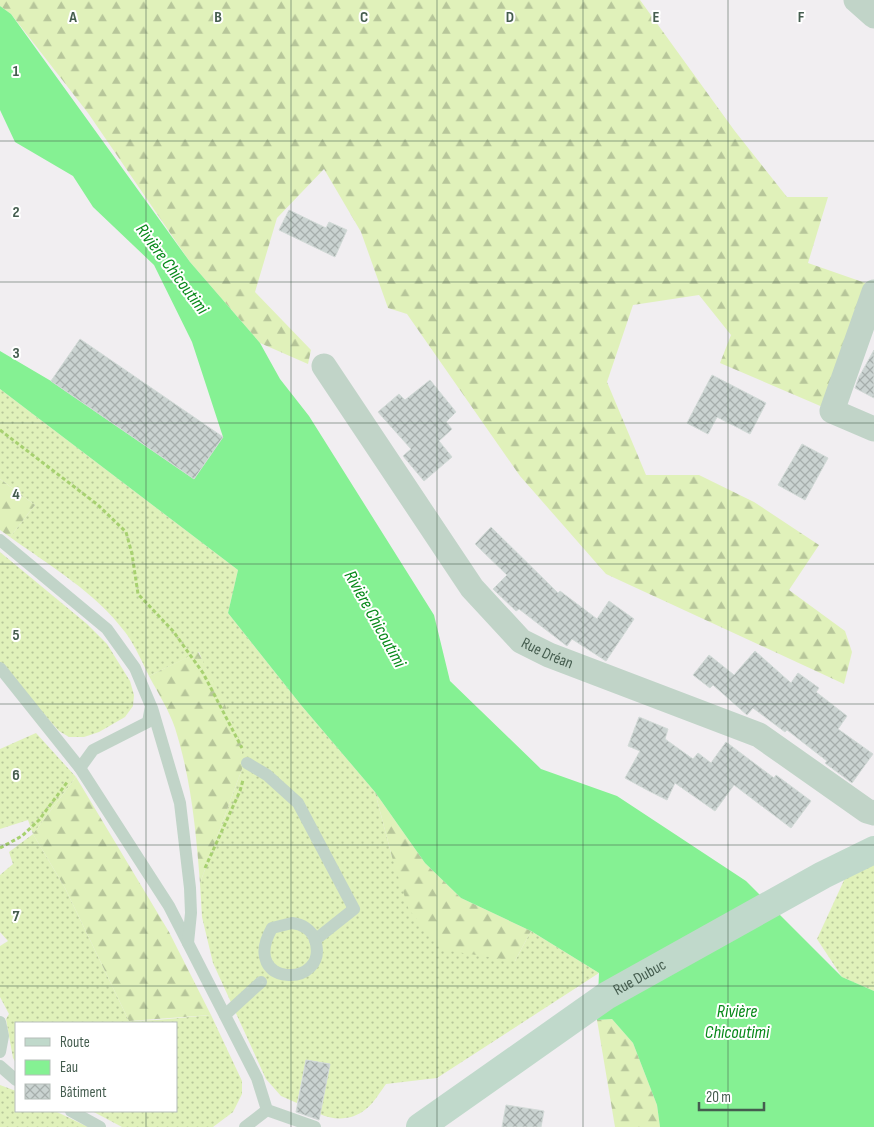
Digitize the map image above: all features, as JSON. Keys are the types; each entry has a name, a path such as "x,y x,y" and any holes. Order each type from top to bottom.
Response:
{"street":[{"path":"856,0 874,16"},
{"path":"874,292 832,410 874,429"},
{"name":"Rue Dréan","path":"324,366 472,588 521,641 549,655 759,735 866,811 874,813"},
{"name":"Rue Dubuc","path":"423,1125 606,996 823,875 874,850"}],"lane":[{"path":"0,540 107,630 135,668 151,706 180,803 191,900 188,943"},
{"path":"0,668 80,768 169,906 257,1078 267,1110"},
{"path":"80,768 93,750 148,722 151,706"},
{"path":"247,763 267,775 298,803 354,909 315,940"},
{"path":"282,924 300,924 312,934 315,940 317,951 314,962 306,971 295,976 284,976 278,973 266,961 263,950 266,938 272,928 282,924"},
{"path":"225,1015 261,982"},
{"path":"0,1022 3,1036 0,1052"},
{"path":"0,1066 15,1079"},
{"path":"245,1127 267,1110"},
{"path":"267,1110 315,1127"},
{"path":"73,1112 100,1127"}],"path":[{"path":"0,430 98,505 126,532 132,554 138,594 173,632 203,673 244,751 247,763 240,791 191,900"},
{"path":"0,848 22,836 39,820 61,789 80,768"}],"green space":[{"path":"0,0 640,0 734,130 787,197 828,197 808,263 874,286 832,411 720,363 731,335 699,295 633,305 607,382 646,475 699,475 754,502 819,545 789,590 845,631 852,652 844,684 606,574 520,476 407,314 388,308 361,232 324,169 277,218 255,292 311,350 308,364 260,343 190,262 88,113 11,14 0,6"},
{"path":"0,389 238,570 228,613 301,705 375,792 392,857 515,961 531,931 599,973 437,1078 386,1084 369,1107 361,1113 344,1118 332,1118 320,1114 330,1064 306,1060 297,1103 281,1096 266,1079 213,963 202,917 200,883 242,769 199,652 149,676 129,637 100,604 71,580 10,537 35,505 0,479"},
{"path":"0,479 35,505 10,537 0,530"},
{"path":"0,552 87,624 107,644 130,681 134,695 133,706 125,717 99,732 84,737 69,737 59,731 0,665"},
{"path":"198,652 223,700 242,747 242,769 200,883 192,805 181,747 170,715 149,676"},
{"path":"36,733 76,777 33,834 28,820 0,829 0,749"},
{"path":"76,777 169,932 211,1015 129,1021 65,888 33,834"},
{"path":"375,792 425,863 461,898 531,931 515,961 444,950 409,910 392,857"},
{"path":"33,834 65,888 129,1021 211,1015 242,1081 242,1094 233,1112 213,1127 122,1127 94,1112 178,1112 178,1022 15,1022 15,1061 6,1019 9,1014 0,997 0,946 8,941 0,932 0,875 13,864 9,852"},
{"path":"874,861 874,991 842,977 817,939 846,876"},
{"path":"612,1019 633,1043 657,1105 660,1127 615,1127 597,1020"},
{"path":"0,1085 15,1091 15,1112 57,1112 88,1127 0,1127"}],"water":[{"name":"Rivière Chicoutimi","path":"0,6 11,14 190,262 260,343 280,379 309,416 434,615 450,681 541,769 617,796 746,881 842,977 874,991 874,1127 660,1127 657,1105 633,1043 612,1019 597,1020 599,973 531,931 461,898 425,863 375,792 301,705 228,613 238,570 0,389 0,351 51,381 194,479 223,437 192,342 154,265 93,207 73,176 15,142 0,110"}],"building":[{"path":"289,210 326,228 329,222 347,230 335,257 279,230"},
{"path":"80,339 223,437 194,479 51,381"},
{"path":"874,350 874,398 855,388"},
{"path":"712,375 766,403 750,434 717,417 708,434 687,423"},
{"path":"430,380 456,412 446,422 452,429 439,441 452,457 424,481 403,456 411,449 378,412 399,394 405,400"},
{"path":"802,444 828,458 805,500 778,485"},
{"path":"491,527 558,593 560,591 597,619 609,601 634,619 606,661 572,639 567,646 519,609 516,611 493,589 507,575 475,544"},
{"path":"755,651 791,683 798,673 819,688 816,692 847,716 838,729 873,754 852,783 825,763 827,761 787,730 785,732 753,708 747,715 713,685 710,688 693,675 709,655 734,675"},
{"path":"639,717 668,729 665,739 693,759 698,753 711,763 726,742 774,778 776,775 811,801 791,828 734,785 715,811 675,783 667,800 625,778 640,751 628,746"},
{"path":"306,1060 330,1064 319,1120 296,1112"},
{"path":"506,1105 544,1111 541,1127 502,1127"}]}
